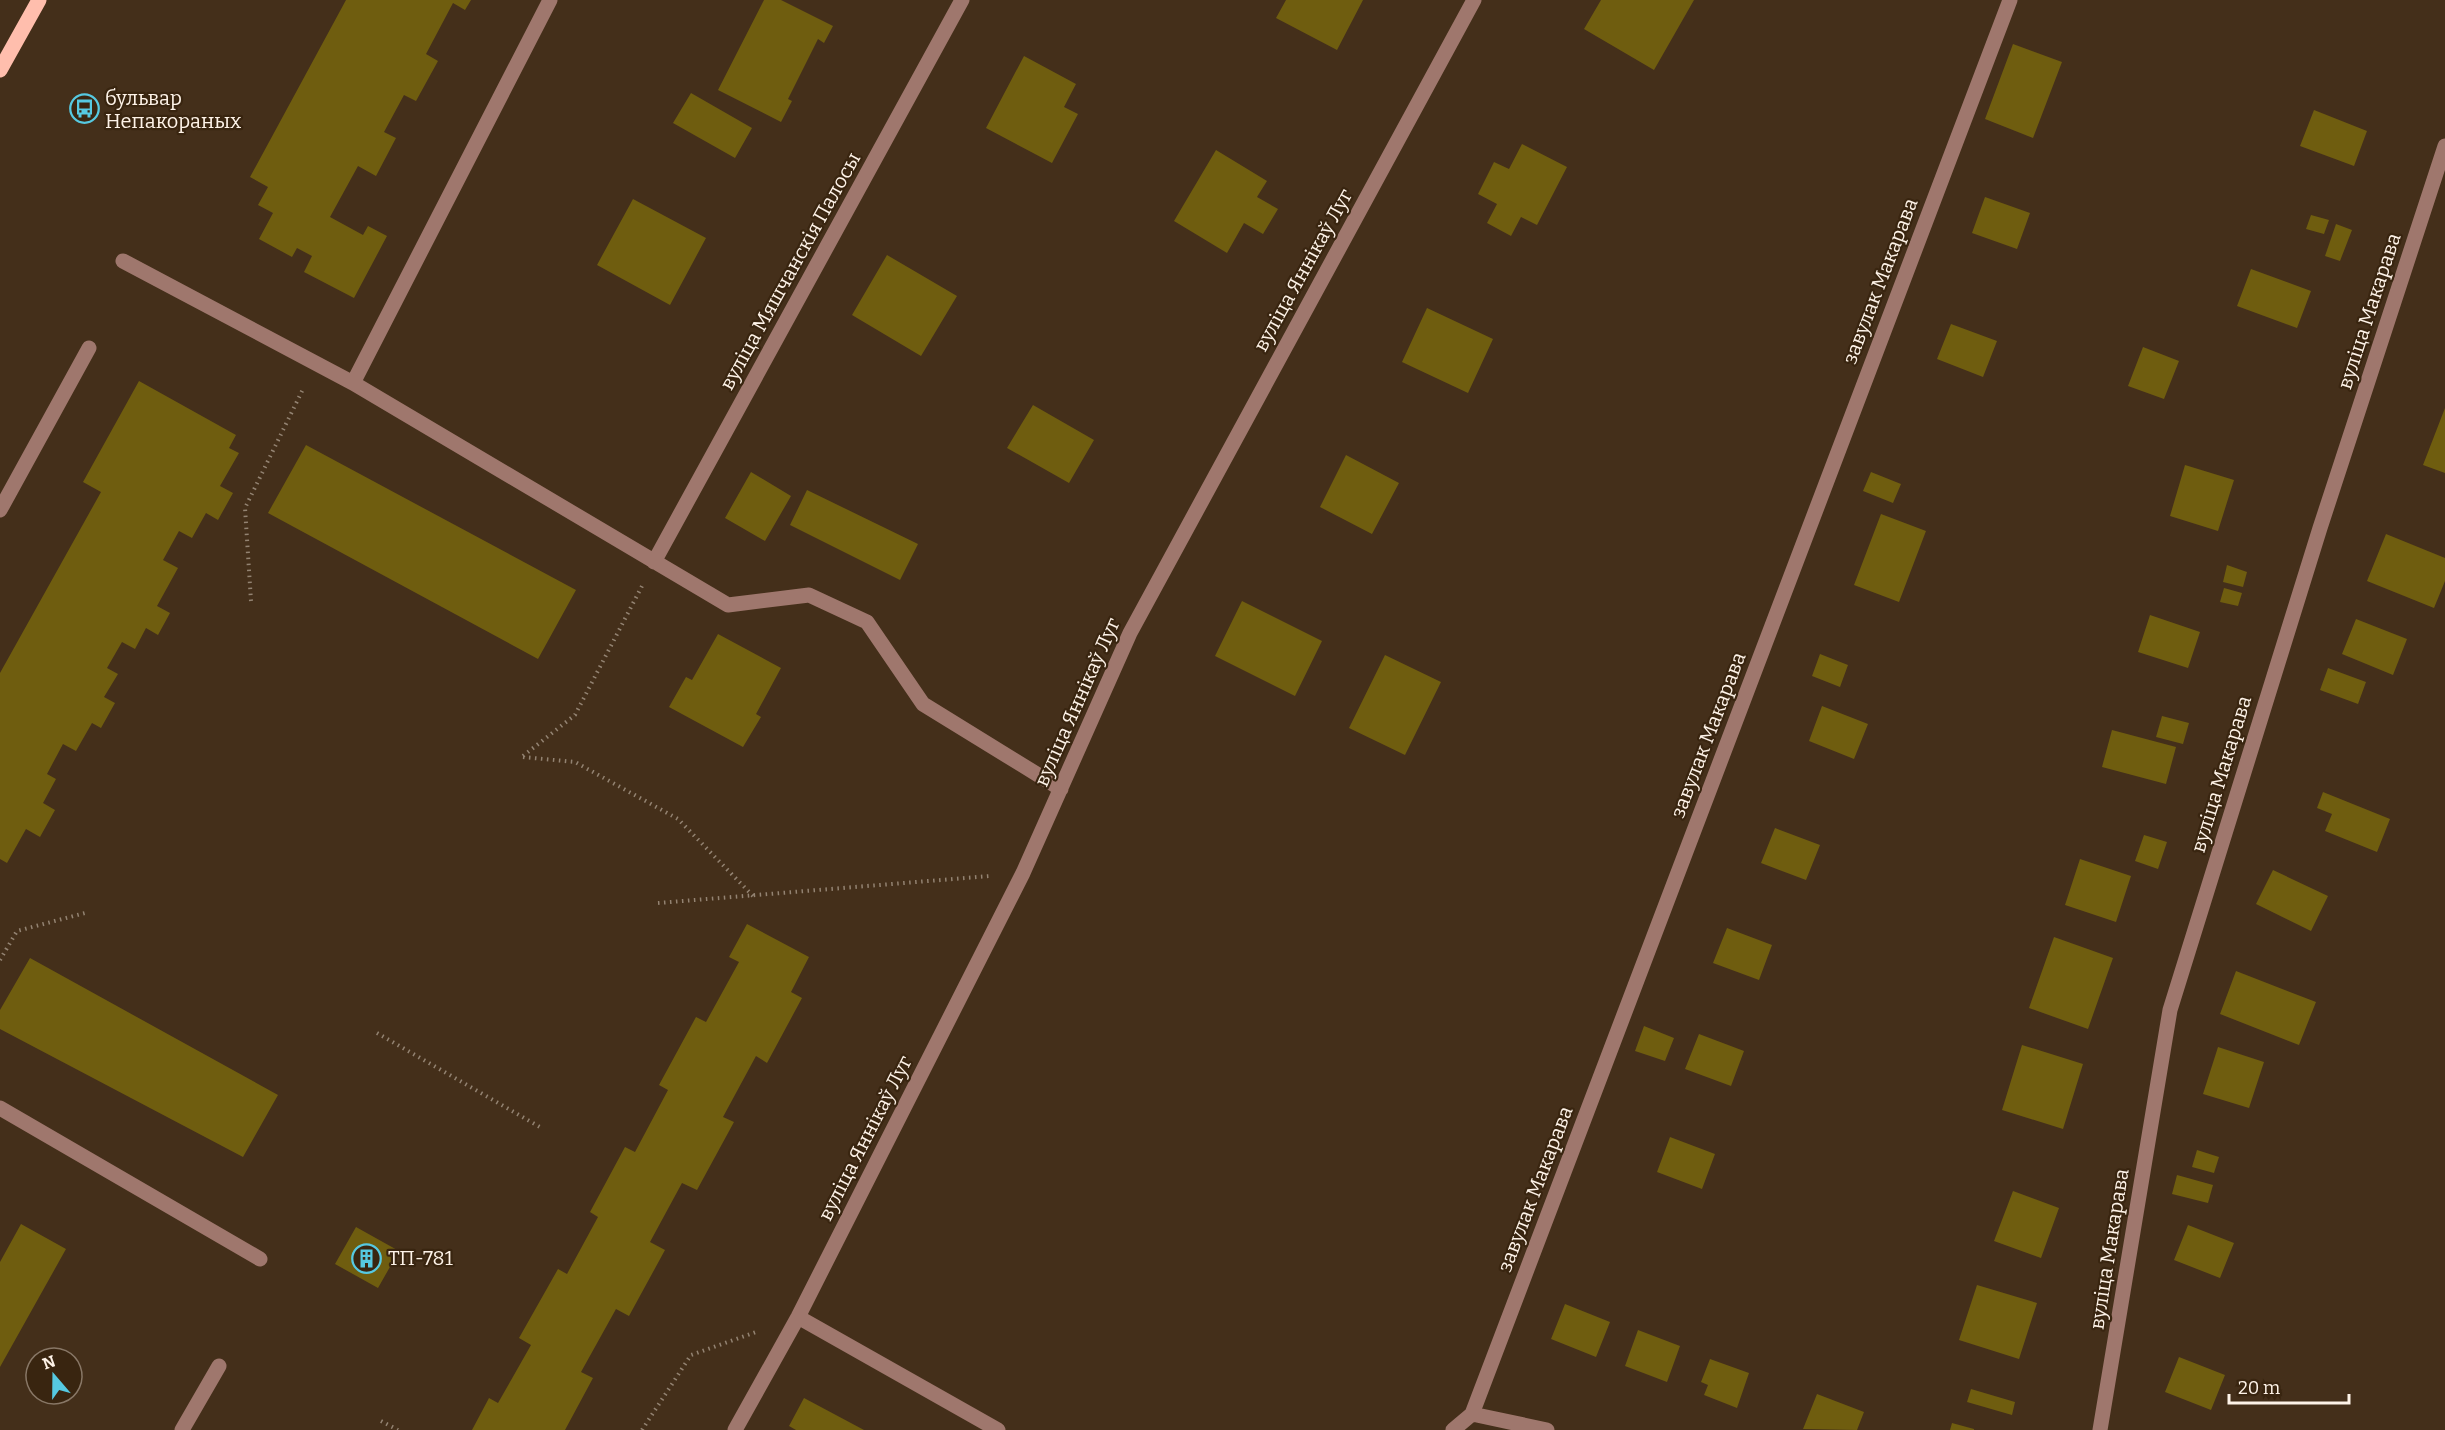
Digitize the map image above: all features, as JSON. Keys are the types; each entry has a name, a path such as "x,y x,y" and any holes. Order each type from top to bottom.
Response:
{"main road":[{"path":"0,70 39,0"}],"street":[{"path":"353,383 550,0"},
{"name":"вуліца Мяшчанскія Палосы","path":"654,562 962,0"},
{"name":"вуліца Яннікаў Луг","path":"735,1430 798,1317 1023,873 1130,633 1474,0"},
{"name":"завулак Макарава","path":"1472,1414 2010,0"},
{"name":"вуліца Макарава","path":"2106,1428 2170,1010 2320,528 2445,146"},
{"path":"123,261 353,383 728,605 809,595 867,622 923,704 1061,789"},
{"path":"0,510 89,348"},
{"path":"0,1108 260,1259"},
{"path":"798,1317 998,1430"},
{"path":"182,1430 219,1366"},
{"path":"1454,1430 1472,1414 1547,1430"}],"path":[{"path":"251,601 245,508 316,362"},
{"path":"654,562 575,715 523,757 575,762 678,819 753,896"},
{"path":"658,903 1023,873"},
{"path":"0,960 17,931 85,913"},
{"path":"377,1033 540,1127"},
{"path":"642,1430 691,1356 798,1317"},
{"path":"381,1421 398,1430"}],"building":[{"path":"346,0 471,0 465,10 453,3 426,54 438,61 416,101 404,95 384,132 396,138 376,176 358,166 330,217 363,235 368,226 387,236 354,298 304,272 312,256 297,248 292,257 259,239 273,213 258,205 268,187 250,177"},
{"path":"764,0 781,0 833,26 824,43 818,39 788,99 792,101 781,122 718,90"},
{"path":"1286,0 1363,0 1337,50 1276,18"},
{"path":"1601,0 1694,0 1654,70 1584,29"},
{"path":"2013,44 2062,62 2033,138 1985,119"},
{"path":"1024,56 1076,84 1064,107 1078,114 1052,163 986,128"},
{"path":"691,93 752,128 735,158 673,123"},
{"path":"2314,110 2367,131 2354,166 2300,146"},
{"path":"1522,144 1567,167 1537,225 1521,217 1511,236 1487,223 1497,204 1478,194 1494,162 1509,169"},
{"path":"1216,150 1267,181 1257,197 1278,209 1263,234 1244,223 1227,253 1174,221"},
{"path":"1985,197 2030,213 2017,249 1972,233"},
{"path":"633,199 706,238 670,305 597,265"},
{"path":"2311,215 2329,220 2324,234 2306,229"},
{"path":"2336,224 2352,230 2340,261 2325,256"},
{"path":"887,255 957,296 921,356 852,315"},
{"path":"2251,269 2311,291 2297,328 2237,306"},
{"path":"1427,308 1493,339 1468,393 1402,362"},
{"path":"1951,324 1997,341 1983,377 1937,359"},
{"path":"2143,347 2179,361 2164,399 2128,386"},
{"path":"139,381 236,435 229,448 239,453 220,486 233,493 218,520 206,513 192,538 179,531 163,560 178,568 157,606 170,613 158,635 146,628 135,649 122,642 107,668 118,674 104,697 115,703 101,728 92,723 76,751 63,744 47,774 56,779 43,803 55,810 40,837 26,829 7,863 0,859 0,673 101,492 83,482"},
{"path":"1033,405 1094,440 1069,483 1007,448"},
{"path":"2445,408 2445,473 2423,465"},
{"path":"306,445 576,590 538,659 268,513"},
{"path":"1346,455 1399,483 1372,534 1320,507"},
{"path":"2185,465 2234,480 2218,531 2170,516"},
{"path":"751,472 791,496 765,541 725,518"},
{"path":"1871,472 1901,484 1893,503 1863,491"},
{"path":"807,490 918,544 900,580 790,525"},
{"path":"1881,514 1926,531 1899,602 1854,585"},
{"path":"2386,534 2445,558 2445,581 2434,608 2367,581"},
{"path":"2227,565 2247,572 2243,587 2223,582"},
{"path":"2224,588 2242,593 2238,606 2220,602"},
{"path":"1242,601 1322,641 1295,696 1215,656"},
{"path":"2150,615 2200,632 2188,668 2138,652"},
{"path":"2356,619 2407,639 2393,675 2342,654"},
{"path":"718,634 781,668 756,714 761,717 743,747 669,707 686,677 692,680"},
{"path":"1820,654 1848,665 1840,687 1812,676"},
{"path":"1385,655 1441,682 1405,755 1349,728"},
{"path":"2328,668 2366,682 2358,704 2320,690"},
{"path":"1822,706 1868,724 1854,759 1809,741"},
{"path":"2162,716 2189,723 2183,744 2156,737"},
{"path":"2112,730 2176,747 2166,784 2102,767"},
{"path":"2323,792 2390,819 2377,852 2325,831 2332,814 2317,808"},
{"path":"1775,828 1820,845 1806,880 1761,863"},
{"path":"2144,835 2167,842 2158,869 2135,861"},
{"path":"2080,859 2131,876 2116,922 2065,905"},
{"path":"2273,870 2328,896 2311,931 2256,904"},
{"path":"747,924 809,957 791,992 802,998 767,1063 756,1056 723,1117 734,1122 697,1190 682,1183 650,1242 665,1250 629,1316 616,1309 581,1372 593,1378 565,1430 472,1430 489,1398 498,1403 531,1345 519,1338 558,1269 567,1274 598,1217 590,1212 625,1147 635,1152 668,1090 659,1085 696,1017 706,1022 739,962 729,957"},
{"path":"1727,928 1772,945 1759,980 1713,963"},
{"path":"2054,937 2113,958 2088,1029 2029,1008"},
{"path":"30,958 278,1095 243,1157 0,1029 0,1010"},
{"path":"2236,971 2316,1002 2299,1045 2220,1014"},
{"path":"1644,1026 1674,1038 1665,1061 1635,1051"},
{"path":"1699,1034 1744,1051 1731,1086 1685,1069"},
{"path":"2022,1045 2083,1064 2063,1129 2002,1110"},
{"path":"2218,1047 2264,1062 2249,1108 2203,1094"},
{"path":"1670,1137 1715,1154 1702,1189 1657,1172"},
{"path":"2197,1150 2219,1157 2214,1173 2192,1167"},
{"path":"2177,1175 2213,1185 2208,1203 2172,1194"},
{"path":"2013,1191 2059,1208 2041,1258 1994,1241"},
{"path":"21,1224 66,1249 0,1367 0,1262"},
{"path":"2188,1225 2234,1243 2220,1278 2174,1260"},
{"name":"ТП-781","path":"356,1227 399,1251 378,1288 335,1264"},
{"path":"1977,1285 2037,1303 2019,1359 1959,1340"},
{"path":"1565,1304 1610,1322 1596,1357 1551,1339"},
{"path":"1638,1330 1680,1346 1667,1382 1625,1366"},
{"path":"2179,1357 2225,1375 2211,1410 2165,1392"},
{"path":"1710,1359 1749,1373 1737,1408 1704,1395 1708,1385 1701,1382"},
{"path":"1971,1389 2015,1402 2012,1415 1967,1402"},
{"path":"1817,1394 1864,1412 1857,1430 1803,1429"},
{"path":"804,1398 864,1430 796,1430 789,1426"},
{"path":"1952,1423 1974,1429 1974,1430 1950,1430"}],"place":[{"name":"бульвар Непакораных","path":"84,109"},
{"name":"ТП-781","path":"367,1258"}]}
